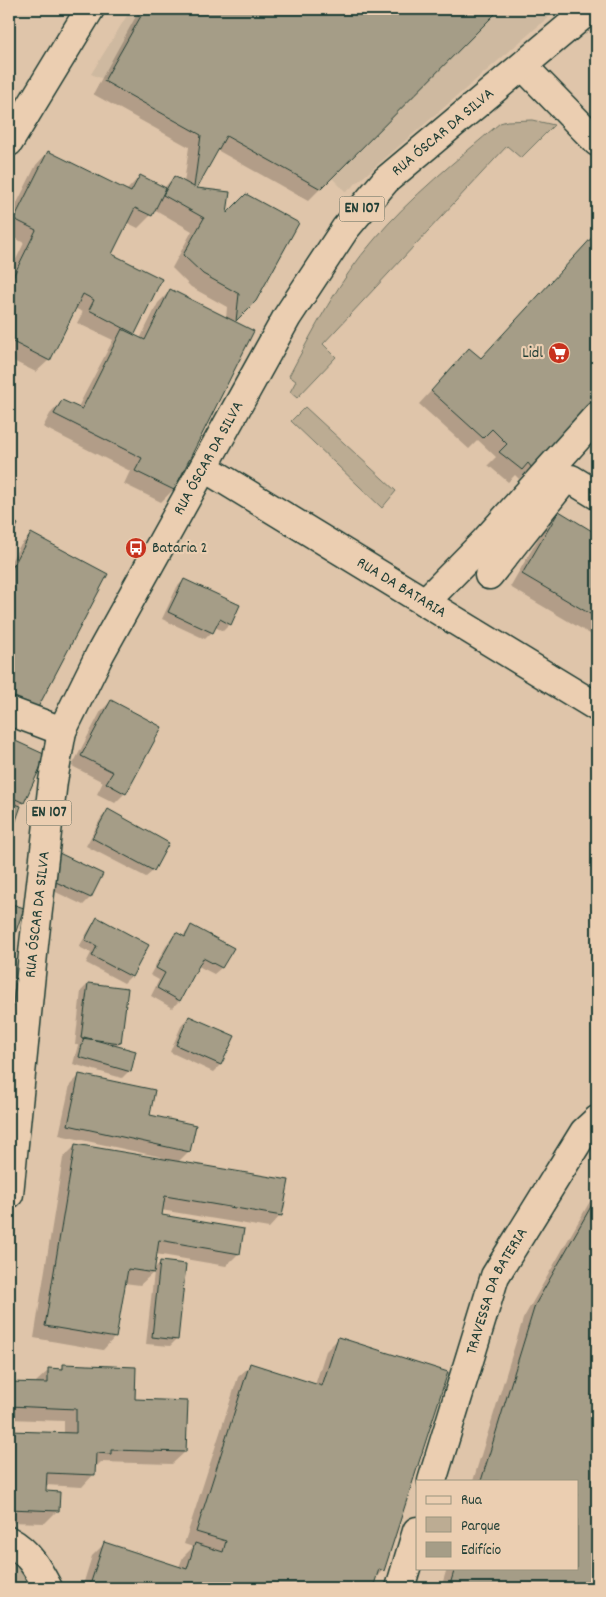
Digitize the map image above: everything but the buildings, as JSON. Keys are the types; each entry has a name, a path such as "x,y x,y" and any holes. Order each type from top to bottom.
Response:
{"main road":[{"path":"9,142 90,9"},
{"name":"RUA ÓSCAR DA SILVA","path":"9,1194 34,944 53,781 62,731 105,645 287,317 346,229 386,180 590,9"},
{"path":"523,66 597,142"},
{"path":"425,602 485,541 597,416"},
{"name":"RUA DA BATARIA","path":"204,468 597,707"},
{"path":"489,575 562,484 571,479 597,495"},
{"path":"9,711 62,731"},
{"name":"TRAVESSA DA BATERIA","path":"432,1480 495,1276 584,1132 597,1120"},
{"path":"400,1588 416,1533"},
{"path":"9,1541 21,1547 38,1568 48,1588"}],"shaded area":[{"path":"131,9 558,9 346,192 327,173 91,74"}],"green space":[{"path":"532,120 554,125 521,158 507,146 323,344 336,357 297,398 290,392 296,381 289,376 328,305 361,255 388,224 434,179 500,123"},
{"path":"305,407 396,491 382,508 291,421"},
{"path":"9,1559 27,1577 33,1588 9,1588"}],"place":[{"name":"Lidl","path":"559,353"},
{"name":"Bataria 2","path":"136,548"}]}
